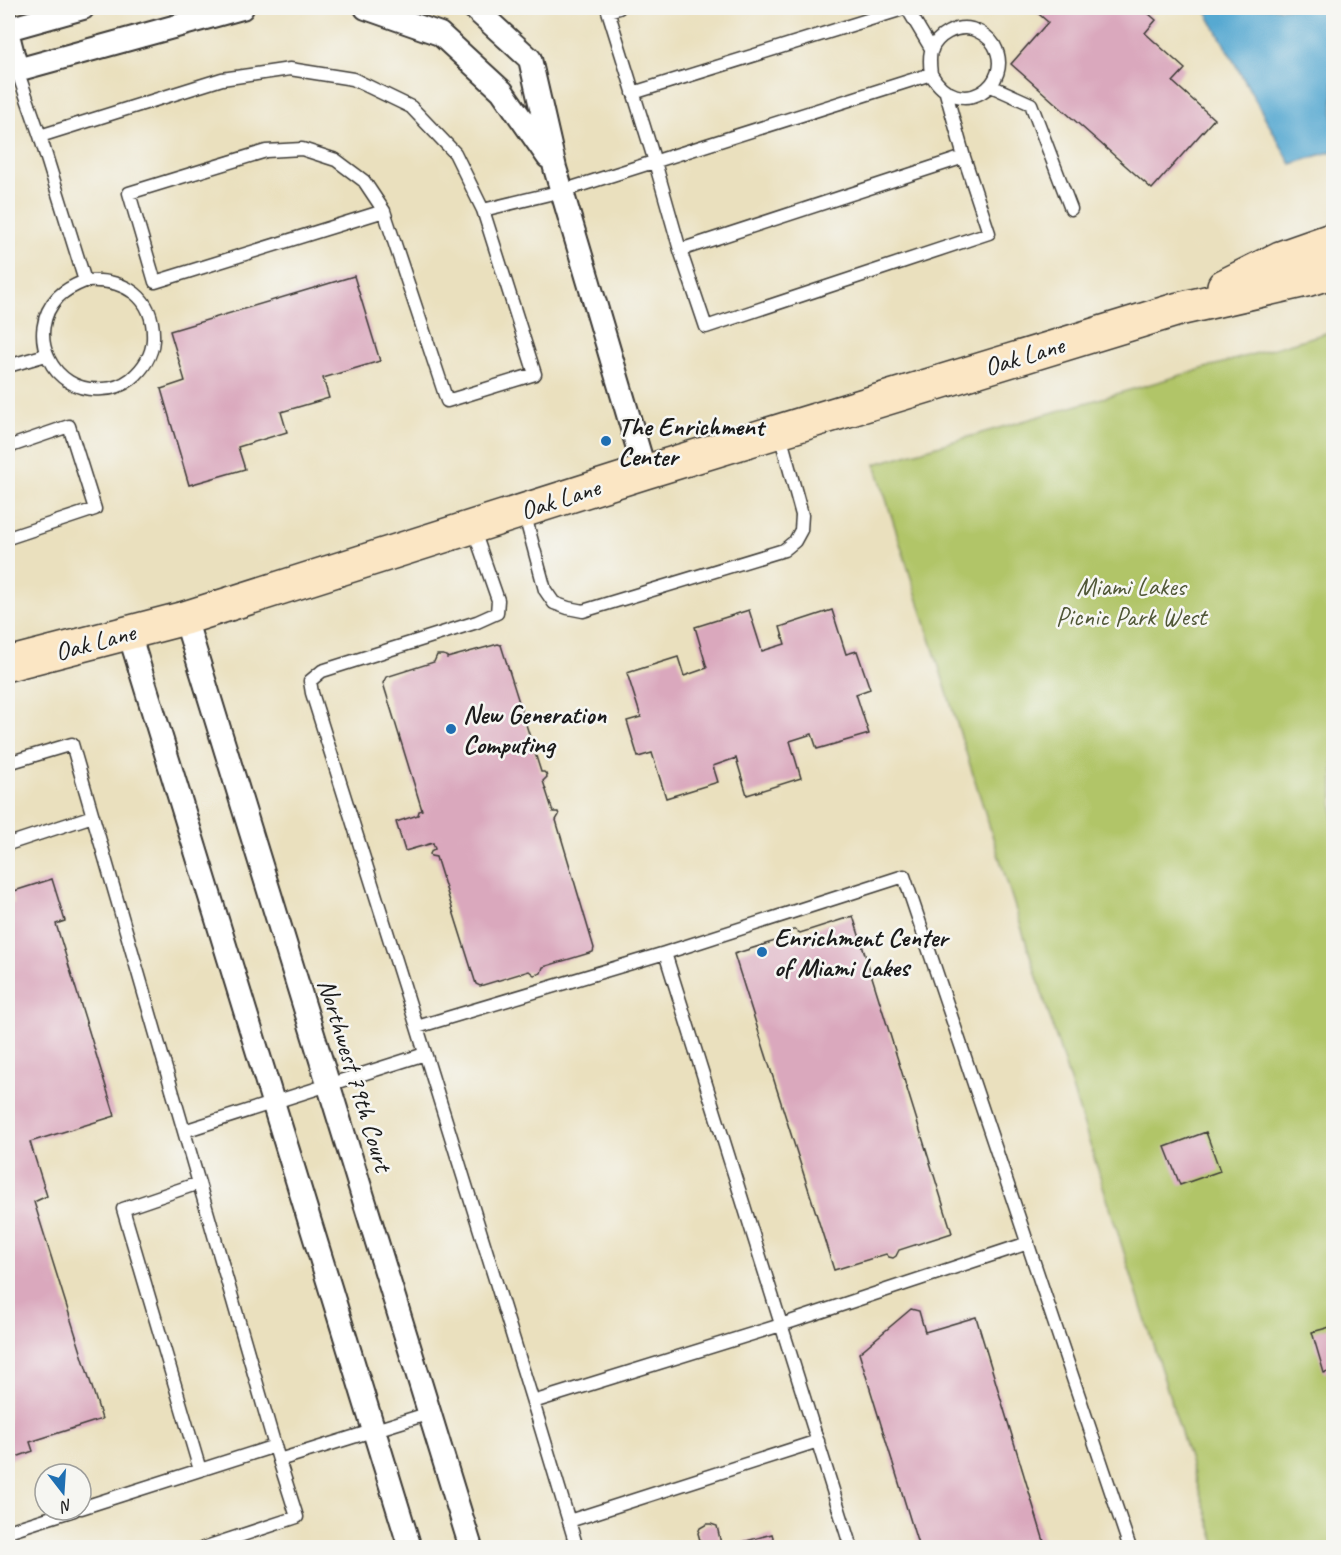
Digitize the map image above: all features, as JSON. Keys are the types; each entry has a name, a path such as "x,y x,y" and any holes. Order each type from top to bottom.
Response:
{"street":[{"path":"8,29 83,8"},
{"path":"8,35 12,71 242,8"},
{"path":"366,8 441,34 502,90 555,168"},
{"path":"474,8 531,59 555,168 645,472"},
{"name":"Oak Lane","path":"1179,309 1281,258 1334,239"},
{"name":"Oak Lane","path":"8,664 185,618 645,472 1179,309 1306,280 1334,271"},
{"name":"Northwest 79th Court","path":"185,618 471,1548"},
{"path":"129,633 410,1548"}],"lane":[{"path":"619,8 608,11 680,250 706,327 989,233 946,93"},
{"path":"633,93 906,8 932,50"},
{"path":"959,28 982,33 992,41 998,52 999,63 991,86 969,97 957,97 946,93 931,74 929,62 938,40 947,32 959,28"},
{"path":"40,136 222,79 290,69 353,79 411,107 455,153 483,210 536,374 447,401 384,211 364,182 336,160 302,149 266,151 129,193 155,282 384,211"},
{"path":"12,71 40,136 85,281"},
{"path":"483,210 562,191 931,74"},
{"path":"991,86 1031,104 1071,209"},
{"path":"680,250 964,157"},
{"path":"101,280 117,283 130,290 142,301 150,314 153,346 147,360 138,373 126,383 111,389 95,390 80,387 65,380 54,369 46,355 43,332 49,309 64,292 85,281 101,280"},
{"path":"8,366 46,355"},
{"path":"8,447 69,426 96,510 8,538"},
{"path":"524,511 545,590 554,603 583,611 784,550 795,542 801,530 802,515 779,431"},
{"path":"473,527 498,600 497,613 477,622 322,671 310,681 315,704 577,1548"},
{"path":"8,763 72,744 274,1446 297,1517 203,1548"},
{"path":"8,844 93,816"},
{"path":"417,1028 665,953 904,876 1130,1548"},
{"path":"665,953 851,1548"},
{"path":"183,1131 425,1054"},
{"path":"199,1183 123,1209 200,1470"},
{"path":"533,1402 781,1325 1028,1243"},
{"path":"279,1460 430,1413"},
{"path":"569,1521 818,1441"},
{"path":"93,1504 274,1446"},
{"path":"8,1531 36,1522"}],"green space":[{"name":"Miami Lakes Picnic Park West","path":"1333,331 1333,1547 1217,1547 875,464"}],"water":[{"path":"1204,8 1333,8 1333,151 1291,164"}],"building":[{"path":"1034,8 1142,8 1156,20 1145,33 1185,69 1173,82 1214,119 1152,189 1011,64 1048,22"},
{"path":"354,276 380,361 323,378 329,398 281,412 287,432 238,447 245,469 189,485 161,389 185,381 170,331"},
{"path":"749,610 762,651 785,644 780,627 832,610 846,654 857,651 870,689 856,694 869,734 817,749 812,734 790,741 801,778 747,795 736,758 713,766 718,782 666,798 652,753 638,757 627,721 641,717 627,673 678,657 684,676 707,668 695,627"},
{"path":"501,645 541,772 544,772 547,777 543,781 553,812 558,812 559,815 556,820 594,948 593,952 543,967 541,973 538,974 534,975 529,971 480,986 476,984 436,857 430,854 435,849 433,843 405,851 396,822 418,815 422,810 383,683 386,677 434,662 437,655 447,656 447,658"},
{"path":"52,879 65,921 56,924 115,1116 30,1142 47,1196 34,1202 102,1419 30,1442 33,1451 8,1460 8,905 14,903 11,892"},
{"path":"853,916 952,1233 899,1250 893,1258 886,1254 834,1270 734,954 788,937 789,932 793,930 800,933"},
{"path":"1206,1132 1220,1171 1180,1185 1165,1147"},
{"path":"911,1309 919,1311 925,1332 976,1317 1046,1548 919,1548 859,1353"},
{"path":"1334,1326 1334,1371 1324,1373 1312,1332"},
{"path":"707,1524 717,1526 722,1548 702,1548 698,1533 700,1528"},
{"path":"772,1534 776,1548 724,1548 724,1547"}],"place":[{"name":"The Enrichment Center","path":"606,441"},
{"name":"New Generation Computing","path":"451,729"},
{"name":"Enrichment Center of Miami Lakes","path":"762,952"}]}
